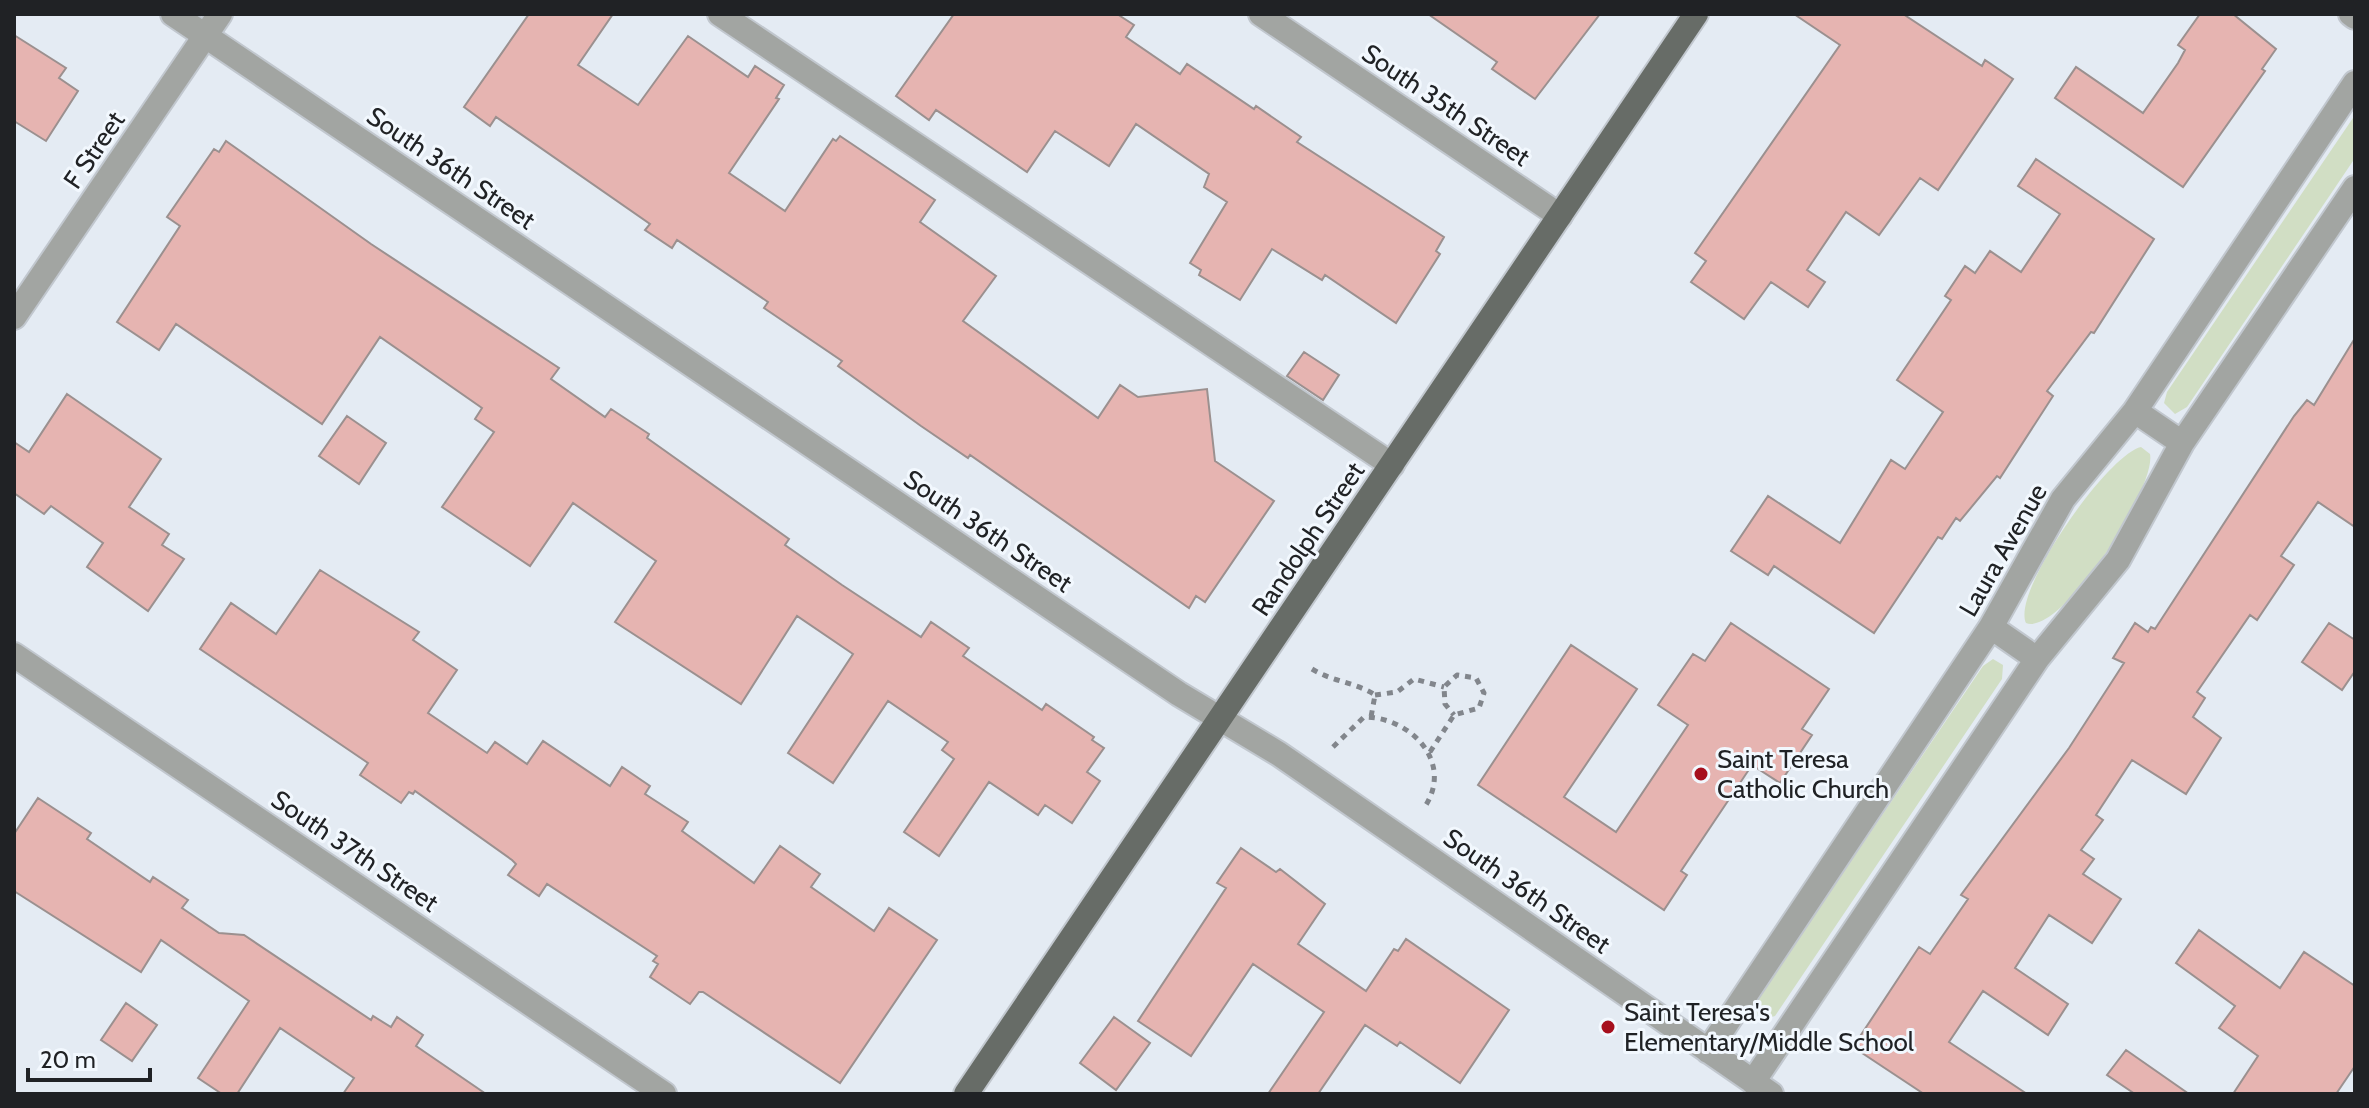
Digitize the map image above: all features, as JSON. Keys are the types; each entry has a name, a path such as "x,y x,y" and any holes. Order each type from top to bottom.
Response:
{"main road":[{"name":"Randolph Street","path":"966,1094 1696,14"}],"street":[{"name":"South 36th Street","path":"173,14 1220,719 1270,748 1762,1088"},
{"name":"F Street","path":"14,317 220,14"},
{"path":"720,14 1392,465"},
{"name":"South 35th Street","path":"1261,14 1560,216"},
{"name":"Laura Avenue","path":"1708,1051 1991,627 2063,499 2135,411 2355,83"},
{"path":"1762,1088 2037,659 2118,560 2182,443 2355,188"},
{"path":"2135,411 2182,443"},
{"path":"1991,627 2037,659"},
{"name":"South 37th Street","path":"14,655 664,1094"}],"path":[{"path":"1312,669 1334,681 1357,684 1375,695 1397,692 1414,679 1444,687"},
{"path":"1430,753 1454,715 1479,708 1484,693 1476,678 1457,675 1444,687"},
{"path":"1444,687 1445,704 1454,715"},
{"path":"1371,717 1375,695"},
{"path":"1333,747 1355,722 1371,717 1387,718 1400,725 1422,741 1430,753 1435,777 1424,808"}],"green space":[{"path":"2355,115 2355,158 2187,407 2175,414 2164,403 2167,392"},
{"path":"2141,447 2150,454 2148,471 2123,526 2104,556 2061,607 2042,621 2026,623 2025,607 2033,583 2066,526 2107,473 2126,455"},
{"path":"1993,659 2003,665 2002,679 1775,1016 1761,1020 1753,1006 1983,666"}],"building":[{"path":"529,14 613,14 578,65 638,105 688,36 748,77 755,66 784,85 776,98 779,99 729,173 785,211 833,139 836,141 840,136 935,200 920,222 996,276 963,321 1098,418 1120,385 1138,397 1207,389 1215,461 1274,501 1205,602 1196,596 1189,608 838,366 842,361 764,308 768,302 677,240 672,248 645,230 650,224 496,117 490,126 464,107"},
{"path":"954,14 1117,14 1134,25 1126,37 1180,74 1187,64 1254,109 1256,106 1301,137 1297,142 1444,237 1436,251 1440,254 1396,323 1325,275 1322,280 1272,249 1240,300 1199,275 1201,270 1190,263 1227,202 1204,187 1209,174 1136,124 1109,166 1055,131 1027,172 936,110 929,120 896,96"},
{"path":"1428,14 1600,14 1535,99 1492,69 1497,62"},
{"path":"1794,14 1903,14 1982,66 1985,60 2013,79 1938,190 1920,178 1879,235 1846,212 1807,270 1825,282 1808,307 1771,282 1744,319 1691,282 1706,261 1695,253 1840,45"},
{"path":"2200,14 2233,14 2276,49 2262,69 2265,71 2183,187 2055,98 2076,67 2143,113 2178,63 2185,50 2178,45"},
{"path":"14,35 66,68 59,78 78,91 46,141 14,121"},
{"path":"226,141 371,244 559,368 551,379 605,417 611,409 649,434 647,438 789,539 785,545 842,585 921,637 931,622 969,648 963,656 1042,710 1046,704 1094,737 1092,740 1104,748 1087,772 1100,781 1072,823 1045,805 1038,815 989,782 939,856 904,832 954,759 942,750 948,742 888,701 833,783 788,753 853,654 797,616 741,704 615,622 656,561 573,503 530,566 482,534 442,507 494,432 475,419 482,408 380,337 322,424 176,324 159,350 117,322 180,226 167,217 214,149 219,152"},
{"path":"2036,159 2154,239 2094,333 2091,332 2047,391 2053,396 2000,478 1997,476 1960,521 1956,518 1942,539 1938,537 1874,633 1774,566 1768,575 1731,551 1768,496 1840,543 1891,460 1905,469 1943,412 1897,380 1951,300 1945,296 1965,266 1975,273 1990,251 2021,272 2060,214 2018,186"},
{"path":"2355,338 2355,527 2318,502 2281,556 2294,565 2257,620 2250,615 2197,692 2205,698 2193,717 2221,738 2186,794 2132,760 2096,815 2103,820 2081,850 2094,859 2083,874 2121,899 2092,943 2049,915 2015,968 2068,1004 2048,1035 1983,991 1949,1042 2027,1094 1924,1094 1853,1047 1919,947 1930,954 1968,899 1961,895 2069,748 2124,663 2113,658 2135,623 2148,632 2151,627 2155,629 2294,416 2307,400 2314,405"},
{"path":"1304,352 1339,375 1323,400 1287,376"},
{"path":"67,394 161,459 129,507 169,534 162,545 184,559 148,611 87,567 103,543 51,506 44,514 14,493 14,442 29,452"},
{"path":"347,416 386,443 359,484 319,456"},
{"path":"320,570 419,632 413,640 457,670 428,713 487,753 495,742 527,764 543,741 610,786 622,767 650,786 645,794 688,822 682,831 754,883 780,846 820,874 811,887 874,931 889,908 937,940 840,1083 703,992 699,992 690,1004 650,977 658,964 653,961 657,956 547,884 539,896 508,875 516,864 512,860 415,791 413,794 409,792 401,803 360,775 368,763 200,649 231,603 276,634"},
{"name":"Saint Teresa Catholic Church","path":"1731,623 1829,689 1802,729 1812,735 1780,783 1752,765 1681,871 1687,875 1664,910 1478,785 1571,645 1637,689 1564,797 1616,832 1688,725 1658,705 1693,654 1705,661"},
{"path":"2329,623 2355,640 2355,671 2342,690 2302,662"},
{"path":"38,798 91,833 87,839 150,882 153,877 188,900 182,908 219,933 244,935 371,1020 373,1016 391,1027 397,1017 423,1035 416,1046 486,1094 343,1094 354,1078 280,1028 237,1094 222,1094 198,1078 249,1001 161,940 141,972 14,891 14,834"},
{"path":"1241,848 1276,872 1280,869 1325,904 1298,944 1366,991 1394,949 1398,951 1406,939 1509,1010 1460,1083 1400,1042 1397,1046 1365,1025 1318,1094 1268,1094 1324,1012 1253,964 1191,1056 1138,1021 1226,888 1217,883"},
{"path":"2199,930 2280,988 2304,952 2355,986 2355,1066 2336,1094 2233,1094 2258,1056 2219,1028 2235,1006 2176,963"},
{"path":"126,1003 157,1025 132,1061 101,1040"},
{"path":"1114,1017 1150,1043 1116,1090 1080,1063"},
{"path":"2126,1050 2189,1094 2135,1094 2107,1075"}],"place":[{"name":"Saint Teresa Catholic Church","path":"1701,774"},
{"name":"Saint Teresa's Elementary/Middle School","path":"1608,1027"}]}
